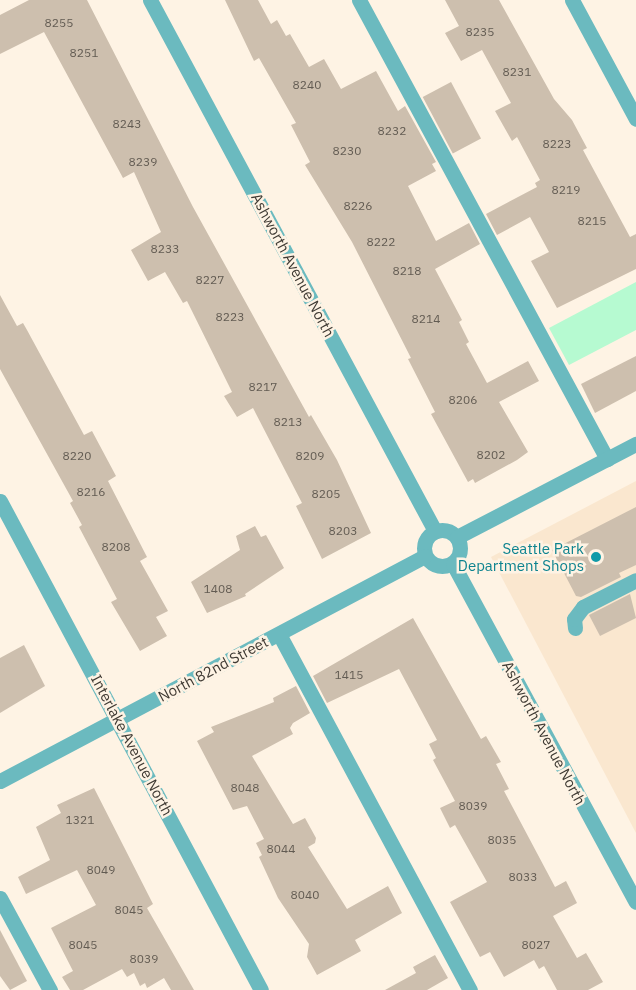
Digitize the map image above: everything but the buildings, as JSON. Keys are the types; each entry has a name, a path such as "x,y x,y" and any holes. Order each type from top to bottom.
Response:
{"street":[{"name":"Ashworth Avenue North","path":"150,0 435,531"},
{"path":"359,0 607,459"},
{"path":"572,0 636,119"},
{"path":"457,537 636,444"},
{"name":"Interlake Avenue North","path":"0,501 261,990"},
{"path":"447,530 457,537 460,554 453,564 440,567 425,556 424,544 435,531 447,530"},
{"name":"North 82nd Street","path":"0,781 425,556"},
{"name":"Ashworth Avenue North","path":"453,564 636,902"},
{"path":"575,628 574,618 583,607 636,580"},
{"path":"279,634 470,990"},
{"path":"0,898 50,990"}],"shaded area":[{"path":"636,481 636,833 491,557"}],"green space":[{"path":"636,282 636,330 569,365 549,328"}],"place":[{"name":"Seattle Park Department Shops","path":"596,557"}]}
